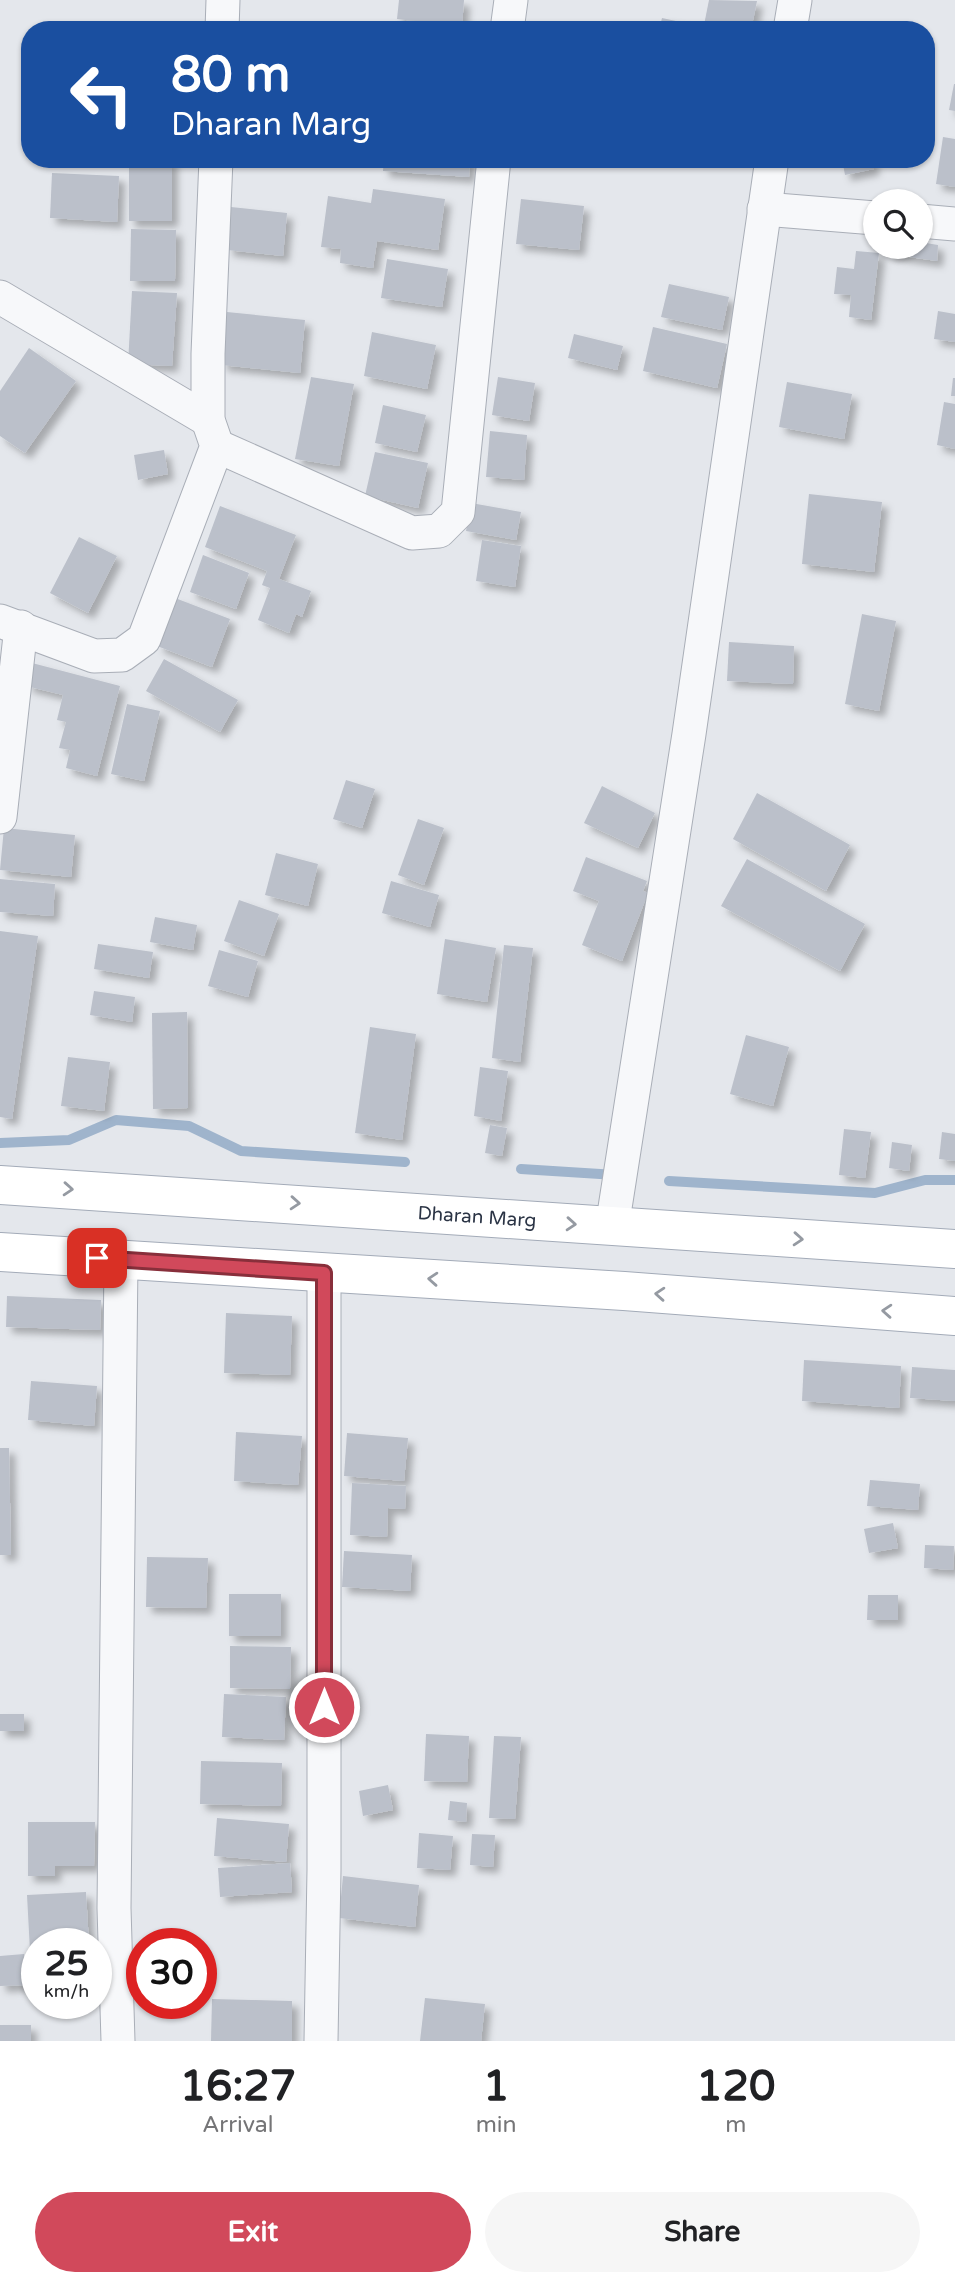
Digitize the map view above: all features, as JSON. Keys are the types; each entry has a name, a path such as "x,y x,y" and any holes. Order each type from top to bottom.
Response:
{"main road":[{"name":"Dharan Marg","path":"0,1185 330,1205 612,1227 955,1249"},
{"path":"0,1252 955,1316"}],"street":[{"path":"222,21 223,0"},
{"path":"509,21 511,0"},
{"path":"791,21 794,0"},
{"path":"0,817 11,624 94,656 122,654 144,639 212,433 208,354 216,168"},
{"path":"0,297 212,433 412,533 439,531 458,512 493,168"},
{"path":"612,1227 691,720 771,168"},
{"path":"765,209 863,217"},
{"path":"933,222 955,224"},
{"path":"118,2041 114,1908 121,1260"},
{"path":"321,2041 324,1870 324,1273"}],"building":[{"path":"399,0 464,0 462,21 397,19"},
{"path":"709,0 757,1 753,21 705,21"},
{"path":"955,84 955,111 949,110"},
{"path":"943,137 955,139 955,187 936,184"},
{"path":"129,168 172,168 172,221 129,221"},
{"path":"383,168 470,168 469,177 383,171"},
{"path":"844,168 874,168 874,169 845,175"},
{"path":"52,173 119,176 117,222 50,218"},
{"path":"373,189 445,199 438,250 377,241 373,268 340,263 341,249 321,247 328,196 371,203"},
{"path":"521,199 584,206 579,250 516,244"},
{"path":"231,207 287,213 283,256 227,250"},
{"path":"131,229 176,230 175,281 130,281"},
{"path":"933,244 938,245 937,261 923,259 933,259"},
{"path":"856,251 863,252 863,259 878,259 871,320 849,317 851,295 834,294 837,267 854,269"},
{"path":"387,259 448,269 442,307 381,298"},
{"path":"669,284 729,297 722,330 661,317"},
{"path":"132,291 177,293 172,366 128,364"},
{"path":"938,311 955,314 955,342 934,339"},
{"path":"227,312 305,320 300,373 221,365"},
{"path":"653,327 727,344 717,388 643,371"},
{"path":"372,332 436,345 427,389 364,376"},
{"path":"574,334 623,346 617,370 568,358"},
{"path":"29,348 76,381 25,453 0,436 0,391"},
{"path":"311,377 354,384 339,466 295,459"},
{"path":"498,377 535,383 529,421 492,415"},
{"path":"953,378 955,396 951,396"},
{"path":"787,382 852,394 844,439 779,427"},
{"path":"944,402 955,404 955,449 937,445"},
{"path":"383,405 426,415 417,452 375,443"},
{"path":"490,431 527,435 524,480 486,477"},
{"path":"164,450 168,474 138,480 134,455"},
{"path":"375,452 428,463 418,508 365,496"},
{"path":"809,494 882,502 874,572 802,564"},
{"path":"471,503 521,512 516,540 466,531"},
{"path":"220,506 296,535 279,579 311,591 302,617 296,614 289,633 258,620 270,588 262,585 267,571 205,547"},
{"path":"79,537 117,556 88,613 50,593"},
{"path":"482,540 521,546 515,587 476,581"},
{"path":"203,555 249,573 236,609 190,592"},
{"path":"175,598 230,619 212,667 157,646"},
{"path":"862,614 896,621 879,711 845,704"},
{"path":"729,642 794,646 793,684 727,681"},
{"path":"164,659 238,700 220,732 146,691"},
{"path":"32,663 120,686 97,776 66,768 70,750 59,748 66,722 57,720 63,695 26,686"},
{"path":"127,704 160,711 144,781 111,774"},
{"path":"346,780 375,789 362,828 333,819"},
{"path":"602,786 655,813 638,848 584,823"},
{"path":"757,793 850,845 826,891 733,839"},
{"path":"418,819 444,828 424,885 398,875"},
{"path":"4,828 75,835 71,877 0,870"},
{"path":"276,853 318,864 308,906 265,895"},
{"path":"586,857 647,881 643,891 648,893 622,961 582,945 599,901 573,891"},
{"path":"747,859 865,924 840,971 721,906"},
{"path":"0,879 55,884 53,916 0,912"},
{"path":"391,881 439,895 430,927 382,913"},
{"path":"239,900 279,914 264,956 224,941"},
{"path":"155,917 197,925 193,950 150,942"},
{"path":"0,931 38,936 12,1119 0,1117"},
{"path":"445,939 496,948 487,1002 437,994"},
{"path":"98,944 153,952 149,978 94,969"},
{"path":"504,945 533,948 520,1062 492,1058"},
{"path":"219,950 258,961 248,997 208,986"},
{"path":"94,991 135,997 132,1022 90,1015"},
{"path":"187,1012 188,1108 153,1109 152,1013"},
{"path":"370,1027 416,1034 402,1140 355,1133"},
{"path":"746,1035 789,1047 773,1106 730,1094"},
{"path":"68,1057 110,1062 104,1111 61,1106"},
{"path":"480,1067 508,1071 501,1121 474,1116"},
{"path":"490,1125 507,1128 502,1156 485,1153"},
{"path":"844,1129 871,1132 865,1178 839,1175"},
{"path":"942,1132 955,1134 955,1161 939,1159"},
{"path":"892,1142 912,1145 909,1171 889,1168"},
{"path":"7,1296 101,1300 100,1330 6,1327"},
{"path":"226,1313 292,1316 290,1375 224,1373"},
{"path":"804,1360 901,1366 899,1408 802,1401"},
{"path":"912,1367 955,1370 955,1401 910,1398"},
{"path":"31,1381 97,1386 94,1426 28,1420"},
{"path":"236,1432 302,1436 298,1485 234,1481"},
{"path":"347,1433 408,1438 404,1481 344,1476"},
{"path":"0,1448 9,1448 11,1555 0,1555"},
{"path":"870,1480 920,1484 918,1510 867,1506"},
{"path":"352,1483 406,1486 405,1509 388,1508 387,1537 350,1535"},
{"path":"893,1523 898,1548 869,1553 864,1529"},
{"path":"925,1545 954,1546 953,1570 924,1568"},
{"path":"344,1551 412,1555 410,1591 342,1587"},
{"path":"147,1557 208,1558 206,1608 146,1607"},
{"path":"229,1594 281,1594 281,1636 229,1636"},
{"path":"868,1595 898,1595 898,1620 867,1620"},
{"path":"230,1646 291,1647 290,1689 230,1688"},
{"path":"224,1694 286,1697 284,1740 222,1737"},
{"path":"0,1714 24,1714 24,1731 0,1731"},
{"path":"426,1734 469,1736 467,1782 424,1781"},
{"path":"494,1736 521,1737 515,1819 489,1818"},
{"path":"201,1761 282,1763 281,1806 200,1804"},
{"path":"388,1785 393,1810 363,1816 359,1791"},
{"path":"450,1801 467,1803 466,1822 448,1820"},
{"path":"217,1818 289,1824 286,1862 214,1856"},
{"path":"28,1822 95,1822 94,1866 55,1866 55,1876 28,1876"},
{"path":"419,1833 453,1836 450,1870 417,1868"},
{"path":"472,1834 495,1835 493,1867 470,1865"},
{"path":"290,1863 292,1892 220,1897 218,1868"},
{"path":"343,1876 419,1885 415,1927 339,1918"},
{"path":"86,1892 88,1928 29,1928 27,1895"},
{"path":"21,1954 21,1985 0,1986 0,1956"},
{"path":"425,1998 485,2004 481,2041 420,2041"},
{"path":"217,1999 292,2001 292,2041 211,2041 212,2019 217,2019"},
{"path":"0,2025 31,2025 31,2041 0,2041"}],"waterway":[{"path":"0,1143 69,1140 116,1120 189,1126 241,1151 405,1162"},
{"path":"521,1169 616,1175"},
{"path":"669,1181 875,1193 925,1180 955,1180"}],"route":[{"path":"97,1258 324,1273 324,1707"}]}
